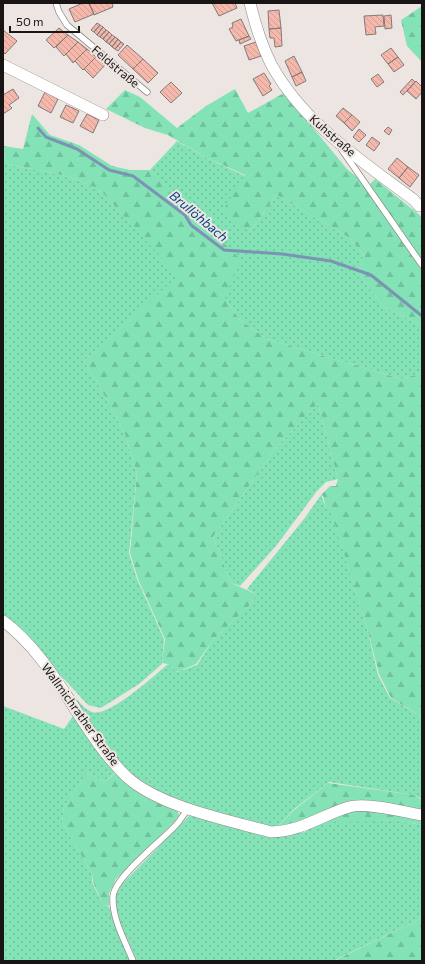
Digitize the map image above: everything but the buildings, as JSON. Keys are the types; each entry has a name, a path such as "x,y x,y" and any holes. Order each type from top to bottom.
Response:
{"street":[{"name":"Kuhstraße","path":"250,3 259,36 271,64 316,124 414,200 420,207"},
{"path":"3,65 103,115"},
{"name":"Wallmichrather Straße","path":"3,620 19,632 37,653 92,734 128,777 156,796 188,808 271,832 284,832 296,829 350,806 379,808 422,815"}],"lane":[{"name":"Feldstraße","path":"56,3 59,12 67,25 147,92"},
{"path":"333,137 422,265"},
{"path":"133,961 117,923 112,895 118,882 178,823 188,808"}],"green space":[{"path":"422,6 422,62 407,46 401,20"},
{"path":"235,89 248,113 284,93 347,169 368,186 375,179 422,217 422,325 384,307 362,278 359,268 364,255 348,237 277,195 250,232 222,212 245,175 205,157 168,135 145,128 106,109 125,90 140,97 177,128 206,106"},
{"path":"32,114 50,135 79,145 112,166 130,170 150,170 240,259 225,298 239,319 267,339 401,379 422,373 422,717 391,698 379,674 366,624 331,512 326,507 323,496 321,495 330,486 336,486 338,479 318,403 276,448 213,537 231,583 256,594 250,605 213,640 196,664 177,672 168,664 162,663 165,639 138,579 130,553 137,473 125,434 84,361 178,276 103,193 70,177 46,171 9,165 5,159 3,146 23,149"},
{"path":"177,141 205,157 245,176 250,232 277,195 348,237 364,255 359,268 362,278 384,307 422,325 422,373 401,379 267,339 239,319 225,298 182,203 150,170"},
{"path":"3,146 5,159 9,165 46,171 70,177 103,193 179,276 84,361 125,434 137,473 129,553 137,579 164,639 162,664 139,684 101,708 88,705 55,671 16,624 3,615"},
{"path":"318,403 338,479 326,482 317,491 276,546 240,586 231,583 213,537 276,448"},
{"path":"321,495 326,507 331,511 366,624 378,675 390,698 422,717 422,799 414,795 329,782 293,810 278,826 271,827 192,806 155,790 138,779 114,757 91,727 65,684 84,707 92,712 99,712 109,709 120,702 168,664 177,672 197,665 213,640 250,605 256,594 247,589 304,519"},
{"path":"3,706 64,729 73,716 85,729 115,772 105,782 87,773 64,807 62,822 92,874 92,882 103,905 109,907 130,961 3,961"},
{"path":"87,773 105,782 115,773 124,780 176,808 179,815 174,822 116,879 109,893 109,906 103,905 93,882 92,874 62,822 64,807"},
{"path":"328,783 414,795 422,800 422,825 395,820 278,826 293,811"},
{"path":"192,813 280,836 305,832 315,825 330,822 395,820 422,825 422,918 333,961 137,961 119,920 116,906 116,896 122,884"},
{"path":"422,918 422,961 334,961"}],"waterway":[{"name":"Brullöhbach","path":"38,128 46,137 77,149 109,170 133,176 185,215 191,225 224,250 282,254 331,261 371,275 422,316"}]}
